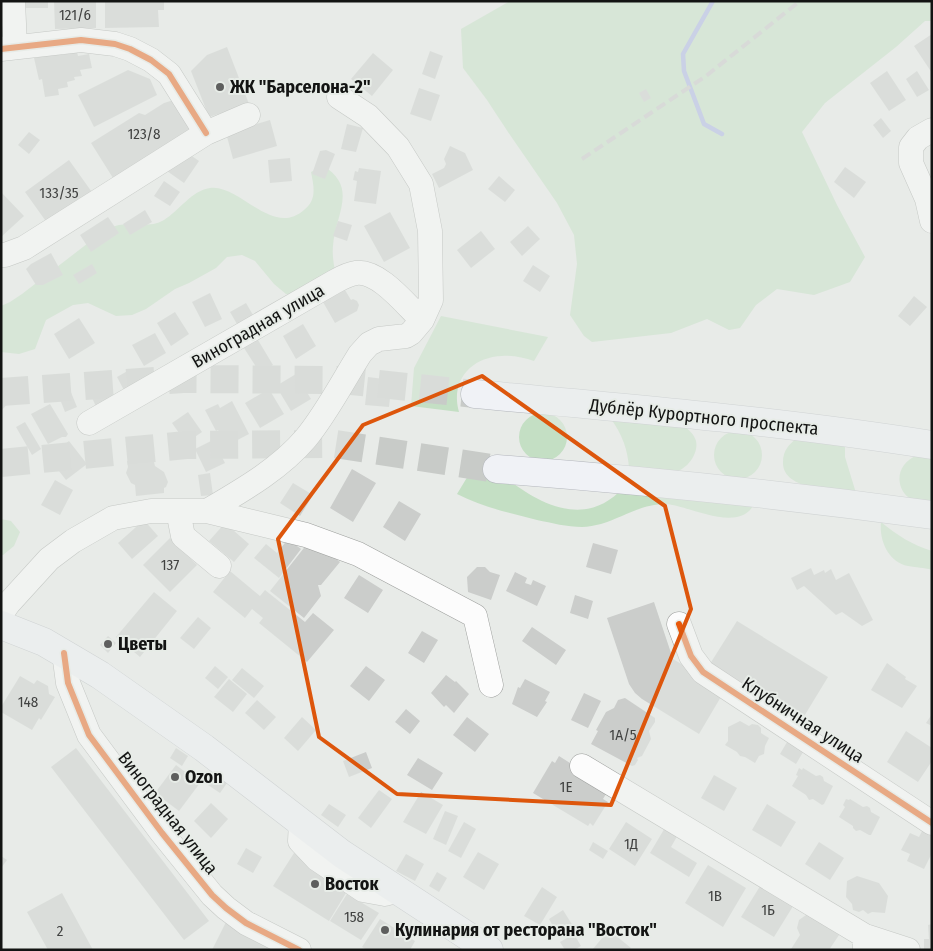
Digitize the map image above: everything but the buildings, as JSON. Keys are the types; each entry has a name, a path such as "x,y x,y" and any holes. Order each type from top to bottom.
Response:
{"main road":[{"name":"Дублёр Курортного проспекта","path":"475,394 736,419 870,435 932,445"},
{"path":"497,469 624,478 932,515"},
{"path":"1,625 26,634 64,653 100,675 204,748 342,854 489,950"}],"street":[{"path":"14,1 8,48 81,40 115,44 130,49 151,60 169,74 206,133"},
{"path":"207,511 275,467 293,452 306,437 360,354 369,344 378,339 390,336 406,336 411,333 422,320 430,306 432,292 430,231 421,184 398,147 368,116 339,97"},
{"path":"1,255 24,248 206,133 248,115"},
{"path":"932,130 918,138 911,147 911,163 926,199 932,220"},
{"name":"Виноградная улица","path":"89,423 334,282 354,273 373,276 386,285 422,320"},
{"path":"1,614 49,559 73,541 113,518 151,511 207,511 306,535 358,554 475,616 491,684"},
{"path":"178,511 183,536 219,566"},
{"name":"Клубничная улица","path":"679,624 691,656 703,672 932,823"},
{"name":"Виноградная улица","path":"64,653 68,682 89,735 162,833 212,895 226,908 246,923 299,950"},
{"path":"582,766 865,943 908,950"}],"highlighted area":[{"path":"482,376 665,506 691,609 611,805 397,794 319,737 278,539 363,425"}],"green space":[{"path":"510,1 932,1 932,21 925,21 896,47 825,103 802,132 837,205 865,257 850,282 814,295 777,289 756,305 740,328 729,330 707,319 671,333 592,342 584,336 570,315 577,264 574,235 557,203 463,68 461,29"},
{"path":"323,166 334,174 343,192 333,246 336,276 298,295 286,294 274,284 255,261 242,255 227,257 216,268 175,289 146,309 132,315 116,316 88,303 73,305 46,320 35,349 19,354 1,352 1,306 22,294 105,230 119,225 148,225 164,220 197,193 210,188 221,189 233,194 268,214 280,218 292,217 304,210 311,202 314,188 311,172"},
{"path":"441,316 548,337 534,361 514,356 502,356 491,357 472,366 460,381 457,401 459,412 411,406 414,368"},
{"path":"543,413 552,415 560,420 565,428 567,437 565,446 560,454 552,459 543,461 534,459 526,454 521,446 519,437 521,428 526,420 534,415"},
{"path":"611,419 684,426 693,434 696,441 696,451 687,465 678,471 657,472 629,469 624,442"},
{"path":"738,431 747,433 755,438 760,446 762,455 760,464 755,472 747,477 738,479 729,477 721,472 716,464 714,455 716,446 721,438 729,433"},
{"path":"799,437 845,443 845,457 856,493 824,490 800,484 791,479 785,472 783,458 787,448"},
{"path":"918,455 932,457 932,500 921,502 912,499 905,494 901,486 899,477 902,469 908,461"},
{"path":"480,456 494,469 528,493 564,508 583,509 601,504 619,492 753,506 746,514 736,517 724,517 711,516 666,504 641,508 601,524 582,527 560,525 476,503 457,494"},
{"path":"1,519 11,521 20,532 14,546 3,555 1,555"},
{"path":"881,522 905,539 932,551 932,570 908,566 895,560 883,543"}],"waterway":[{"path":"713,1 683,54 684,71 704,124 722,134"}],"tunnel":[{"path":"1,392 183,379 341,380 475,394"},
{"path":"1,463 186,445 335,444 497,469"}],"railway":[{"path":"582,159 706,76 800,1"}],"cycle path":[{"path":"1,49 81,40 115,44 130,49 151,60 169,74 206,133"},
{"path":"679,624 691,656 703,672 932,823"},
{"path":"64,653 68,683 89,735 162,833 212,895 226,908 246,923 299,950"}],"place":[{"name":"ЖК \"Барселона-2\"","path":"220,87"},
{"name":"Цветы","path":"108,644"},
{"name":"Ozon","path":"175,777"},
{"name":"Восток","path":"315,884"},
{"name":"Кулинария от ресторана \"Восток\"","path":"385,930"}]}
